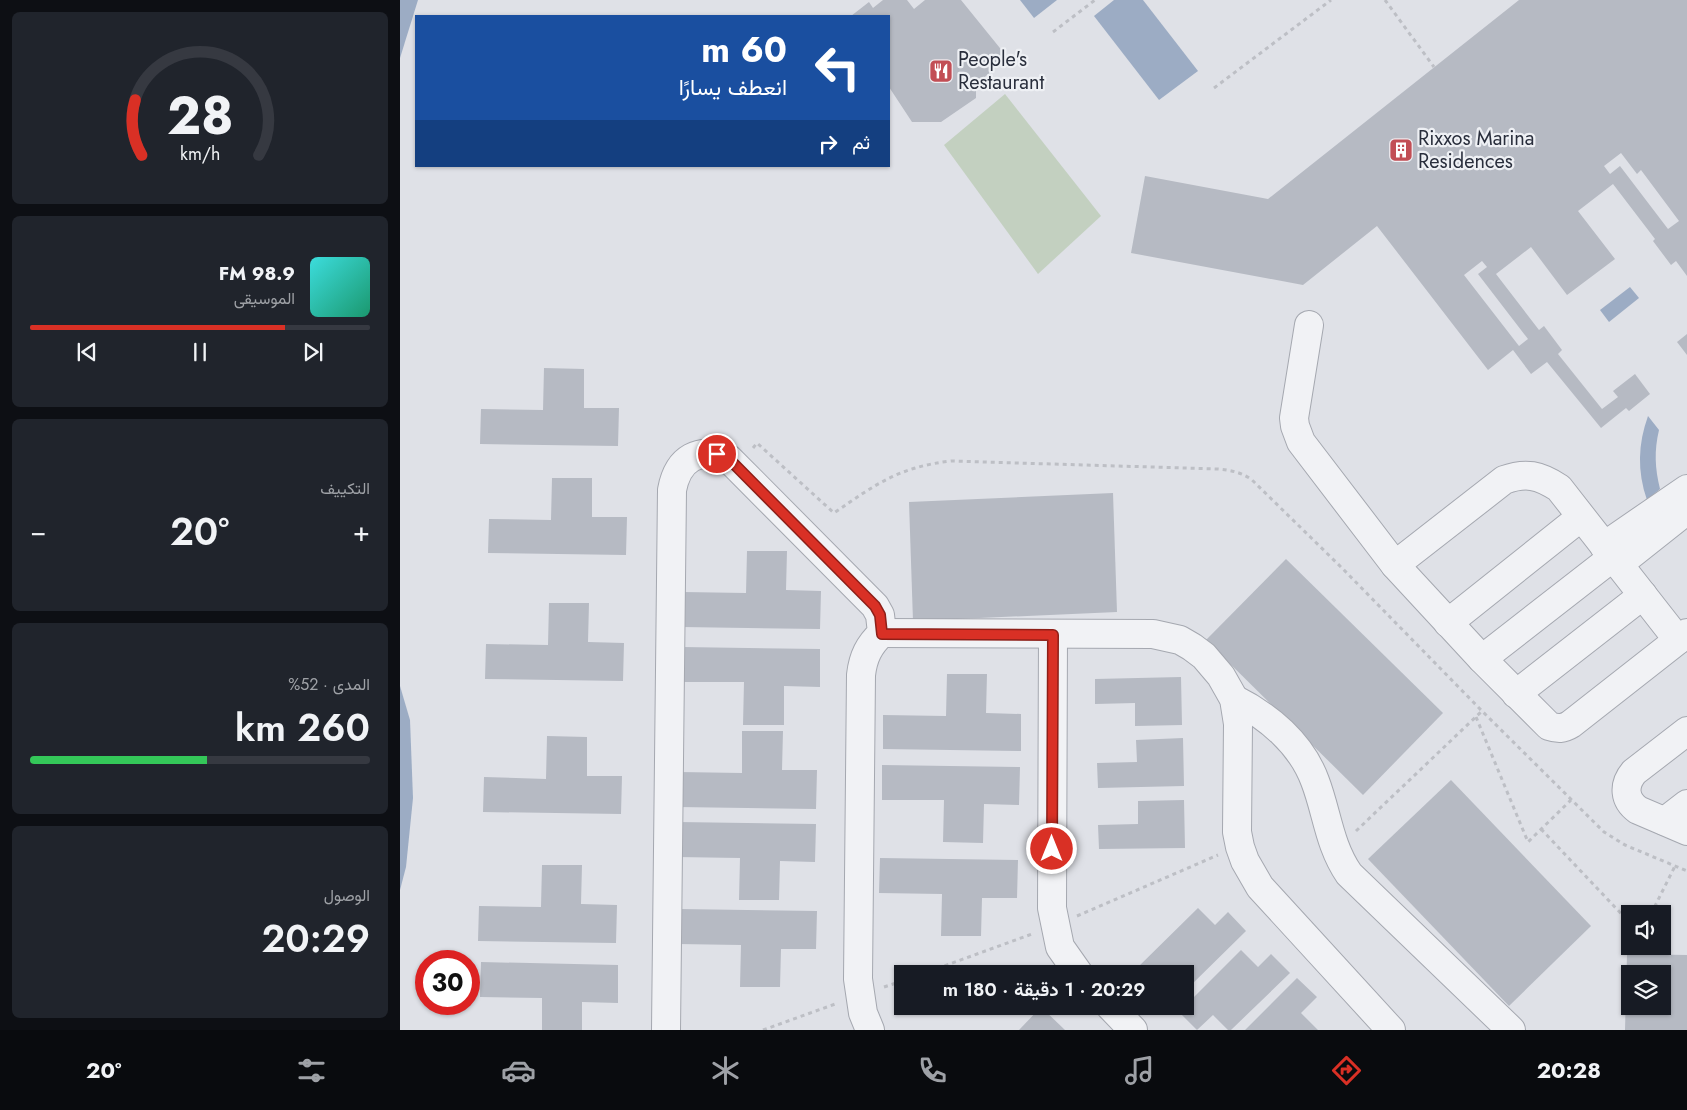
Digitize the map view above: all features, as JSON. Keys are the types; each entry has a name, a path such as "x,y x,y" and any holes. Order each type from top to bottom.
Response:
{"street":[{"path":"1309,325 1294,418 1297,434 1301,442 1395,564 1482,659 1549,726 1556,729 1564,728 1571,724 1683,636 1643,595 1559,488 1546,480 1532,476 1517,475 1504,480 1395,564"},
{"path":"666,1030 672,490 674,477 681,465 691,457 704,453 717,454 729,459 875,606 880,615 882,634"},
{"path":"1482,659 1612,555 1687,489"},
{"path":"1612,555 1687,510"},
{"path":"1448,623 1581,517"},
{"path":"1516,694 1643,595"},
{"path":"870,1030 863,1013 858,979 861,674 865,656 870,647 882,634 1153,634 1180,640 1204,656 1221,676 1234,699 1238,724 1237,832 1240,847 1251,874 1270,898 1391,1030"},
{"path":"1053,635 1052,908 1060,947 1073,965"},
{"path":"1234,699 1269,720 1288,738 1304,758 1316,781 1335,850 1345,868 1358,884 1511,1030"},
{"path":"1687,731 1634,772 1629,778 1626,792 1632,806 1676,826 1687,804"},
{"path":"1119,1015 1133,1030"}],"path":[{"path":"1052,32 1095,0"},
{"path":"1214,88 1330,0"},
{"path":"1385,0 1434,67"},
{"path":"738,468 757,443 834,514 873,486 891,476 917,467 951,460 1218,469 1242,474 1251,479 1342,568 1604,832 1624,845 1687,871"},
{"path":"1335,850 1482,711"},
{"path":"1476,717 1528,842 1571,800"},
{"path":"1541,829 1621,913"},
{"path":"1656,905 1675,866"},
{"path":"764,1030 894,984"}],"green space":[{"path":"1005,94 1101,216 1038,274 944,145"}],"water":[{"path":"400,0 418,0 400,58"},
{"path":"1020,0 1057,0 1034,18"},
{"path":"1114,0 1143,0 1198,71 1159,100 1094,16"},
{"path":"1630,287 1639,298 1609,322 1600,310"},
{"path":"1648,416 1659,430 1656,459 1660,489 1647,500 1640,468 1640,458 1642,437"},
{"path":"400,686 410,720 413,798 406,867 400,890"}],"building":[{"name":"People's Restaurant","path":"883,0 907,0 914,9 925,0 961,0 1008,58 976,84 976,98 941,122 912,122 890,89 890,15 852,15 869,2 873,8"},
{"path":"1519,0 1687,0 1687,276 1676,261 1671,265 1653,241 1655,239 1613,184 1578,211 1615,259 1567,295 1531,247 1496,274 1539,330 1544,326 1562,350 1558,354 1602,409 1618,397 1613,391 1635,374 1650,394 1629,411 1626,408 1601,428 1547,362 1531,374 1513,350 1488,370 1377,226 1303,285 1131,253 1145,176 1268,199","holes":["1621,153 1637,174 1641,170 1679,221 1668,229 1620,166 1610,174 1604,166","1482,261 1487,267 1478,274 1528,339 1519,346 1464,275"]},
{"path":"1687,334 1687,355 1677,342"},
{"path":"544,368 584,369 584,408 619,408 618,446 480,444 481,409 543,410"},
{"path":"552,478 592,478 592,517 627,517 626,555 488,553 489,519 551,520"},
{"path":"1113,493 1117,612 913,621 909,502"},
{"path":"747,551 787,551 786,590 821,591 820,629 682,627 683,592 746,593"},
{"path":"1286,559 1443,713 1363,795 1206,640"},
{"path":"549,603 589,603 588,642 624,643 623,681 485,679 486,644 548,645"},
{"path":"682,647 820,649 820,687 784,686 784,725 743,725 744,682 682,682"},
{"path":"947,674 987,674 986,713 1021,714 1021,751 883,749 883,715 946,716"},
{"path":"1181,677 1182,725 1135,726 1135,703 1095,704 1095,679"},
{"path":"742,731 783,731 782,770 817,770 816,809 678,807 679,772 742,773"},
{"path":"547,736 587,737 587,776 622,776 621,814 483,812 484,777 546,779"},
{"path":"1183,738 1184,786 1098,788 1097,763 1137,762 1136,740"},
{"path":"882,765 1020,767 1019,805 984,804 983,843 943,842 944,800 882,800"},
{"path":"1451,780 1591,926 1509,1006 1368,859"},
{"path":"1184,800 1185,848 1099,849 1098,825 1138,824 1138,801"},
{"path":"678,822 816,824 815,862 780,861 779,900 739,900 740,858 677,857"},
{"path":"880,858 1018,860 1017,898 982,898 981,936 941,936 942,894 879,893"},
{"path":"542,865 582,865 581,904 617,905 616,943 478,941 479,906 541,907"},
{"path":"1198,908 1215,925 1228,912 1246,931 1194,982 1194,965 1140,965"},
{"path":"679,909 817,911 816,949 781,949 780,987 740,987 741,945 678,944"},
{"path":"1241,950 1258,967 1271,954 1290,973 1231,1030 1228,1030 1213,1015 1197,1030 1182,1015 1194,1015 1194,997"},
{"path":"1627,955 1687,955 1687,1030 1625,1030 1625,1015 1671,1015 1671,965 1627,965"},
{"path":"481,962 618,965 618,1003 582,1002 582,1030 542,1030 542,998 480,997"},
{"path":"1297,978 1317,997 1301,1013 1318,1030 1245,1030"},
{"path":"1033,1015 1049,1015 1065,1030 1019,1030"}],"place":[{"name":"People's Restaurant","path":"941,71"},
{"name":"Rixxos Marina Residences","path":"1401,150"}],"route":[{"path":"717,454 729,459 875,606 880,615 882,634 1053,635 1052,849"}]}
